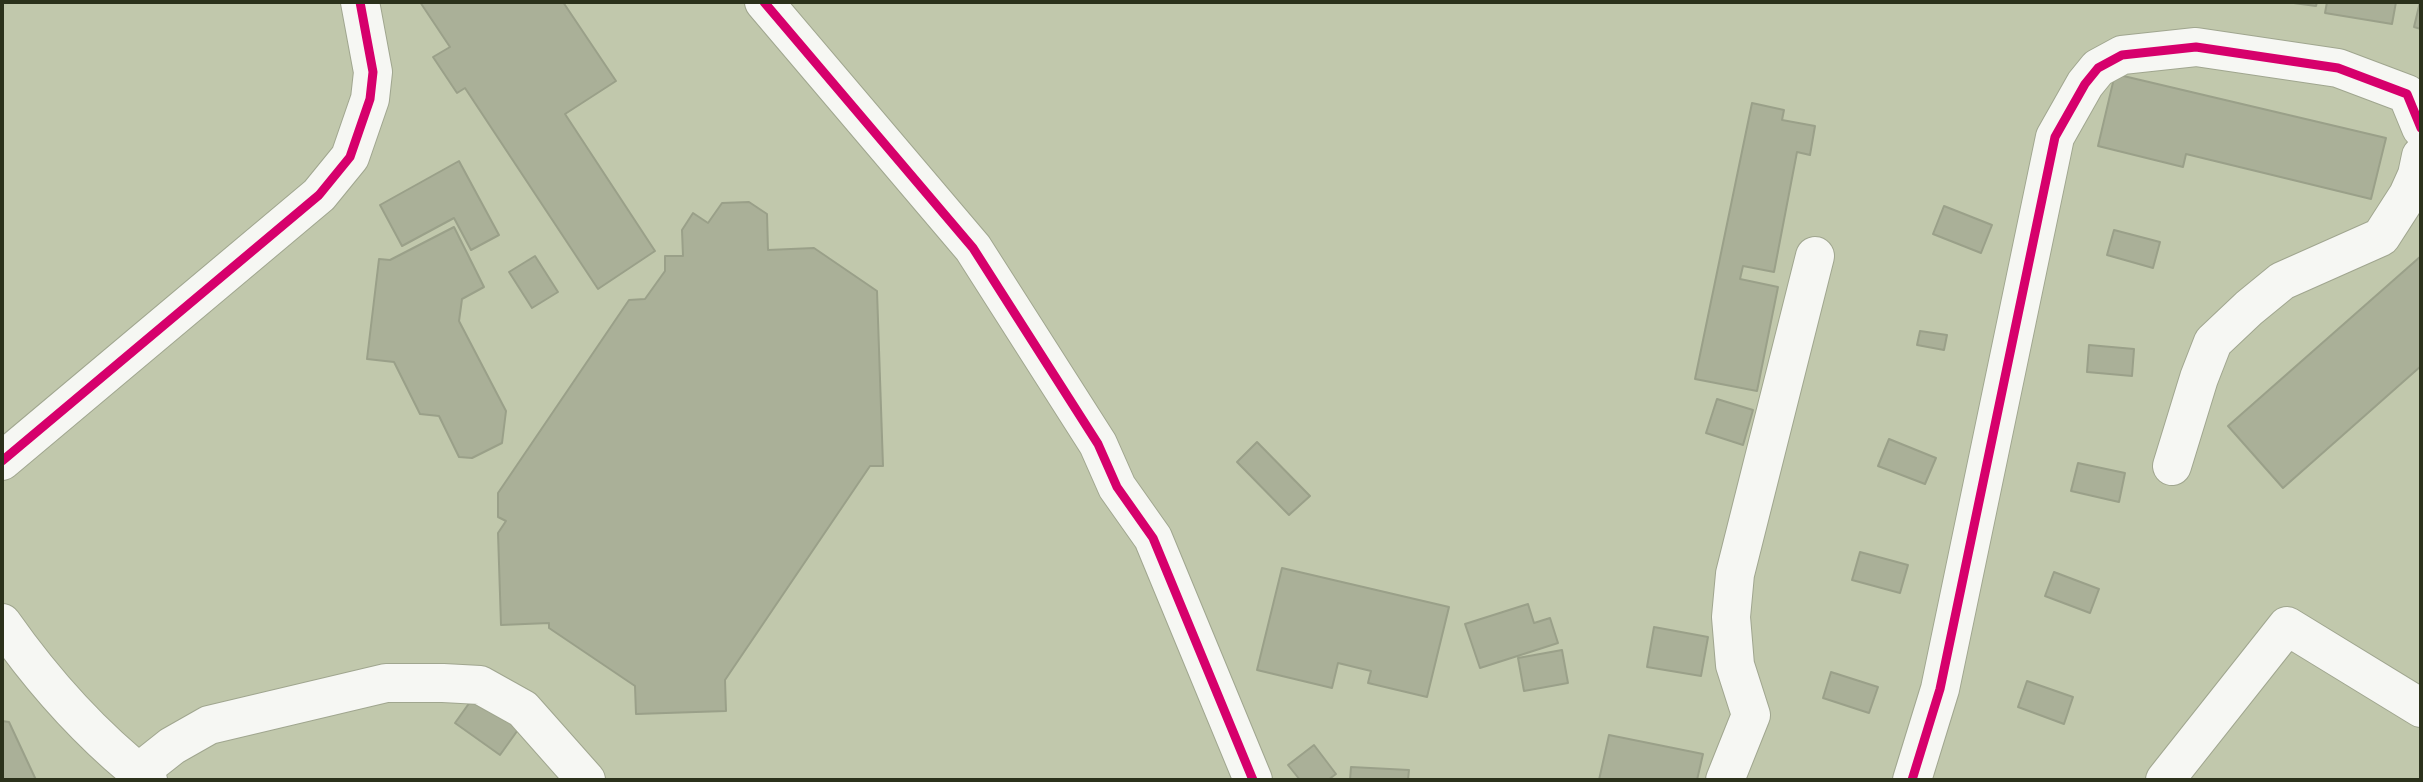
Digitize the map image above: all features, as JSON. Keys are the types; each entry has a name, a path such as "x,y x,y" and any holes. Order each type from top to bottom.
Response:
{"street":[{"path":"2,461 319,195 350,156 370,100 373,72 360,2"},
{"path":"764,2 973,248 1098,444 1117,487 1153,538 1253,780"},
{"path":"1912,780 1940,689 2055,137 2085,84 2098,68 2123,55 2196,47 2338,68 2407,94 2421,128"},
{"path":"2172,466 2213,342 2282,281 2381,237 2408,195 2417,175 2421,156"},
{"path":"1725,780 1751,715 1735,665 1731,617 1735,574 1815,256"},
{"path":"2,623 45,679 81,718 143,776 172,746 209,725 386,683 443,683 480,685 523,709 586,780"},
{"path":"2165,780 2287,626 2421,708"}],"building":[{"path":"420,2 563,2 616,81 565,114 655,251 598,289 465,88 457,93 433,57 450,47"},
{"path":"2286,2 2317,2 2316,6"},
{"path":"2327,2 2396,2 2392,24 2325,13"},
{"path":"2421,2 2421,29 2414,27"},
{"path":"2115,74 2386,138 2371,199 2186,154 2183,167 2098,146"},
{"path":"1752,103 1784,110 1782,120 1815,126 1810,155 1797,152 1774,272 1743,266 1740,279 1778,287 1757,391 1695,379"},
{"path":"459,161 499,235 471,250 454,218 402,246 380,205"},
{"path":"749,202 767,214 768,250 814,248 877,291 883,466 870,466 725,680 726,711 636,714 635,686 549,628 549,623 501,625 498,533 506,521 498,517 498,493 629,300 645,299 665,271 665,256 683,256 682,230 693,213 708,223 722,203"},
{"path":"1944,206 1992,225 1981,253 1933,234"},
{"path":"454,227 484,287 462,299 459,321 506,411 502,443 472,458 459,457 439,416 420,414 394,362 367,359 379,259 390,260"},
{"path":"2114,230 2160,242 2153,268 2107,255"},
{"path":"535,256 558,292 532,308 509,272"},
{"path":"2421,256 2421,366 2283,488 2228,426"},
{"path":"1920,331 1947,335 1944,350 1917,345"},
{"path":"2089,345 2134,349 2132,376 2087,372"},
{"path":"1717,399 1753,410 1743,445 1706,433"},
{"path":"1889,439 1936,458 1925,484 1878,466"},
{"path":"1257,442 1310,496 1289,515 1237,462"},
{"path":"2078,463 2125,473 2119,502 2071,491"},
{"path":"1860,552 1908,565 1900,593 1852,580"},
{"path":"1282,568 1449,607 1427,697 1368,683 1371,671 1338,663 1332,688 1257,670"},
{"path":"2054,572 2099,589 2090,613 2045,596"},
{"path":"1528,604 1534,623 1550,618 1558,643 1480,668 1465,624"},
{"path":"1654,627 1708,637 1701,676 1647,667"},
{"path":"1562,650 1568,683 1524,691 1518,658"},
{"path":"1831,672 1878,687 1869,713 1823,698"},
{"path":"2027,681 2073,697 2064,724 2018,707"},
{"path":"475,695 520,727 500,755 455,723"},
{"path":"2,721 9,722 36,780 2,780"},
{"path":"1609,735 1703,754 1697,780 1599,780"},
{"path":"1314,745 1336,774 1328,780 1300,780 1288,765"},
{"path":"1351,767 1409,770 1408,780 1350,780"}],"cycle path":[{"path":"2,461 319,195 350,157 370,99 373,72 360,2"},
{"path":"764,2 973,248 1098,444 1117,487 1153,538 1253,780"},
{"path":"1912,780 1940,689 2055,137 2085,84 2098,68 2122,55 2196,47 2338,68 2407,94 2421,128"}]}
